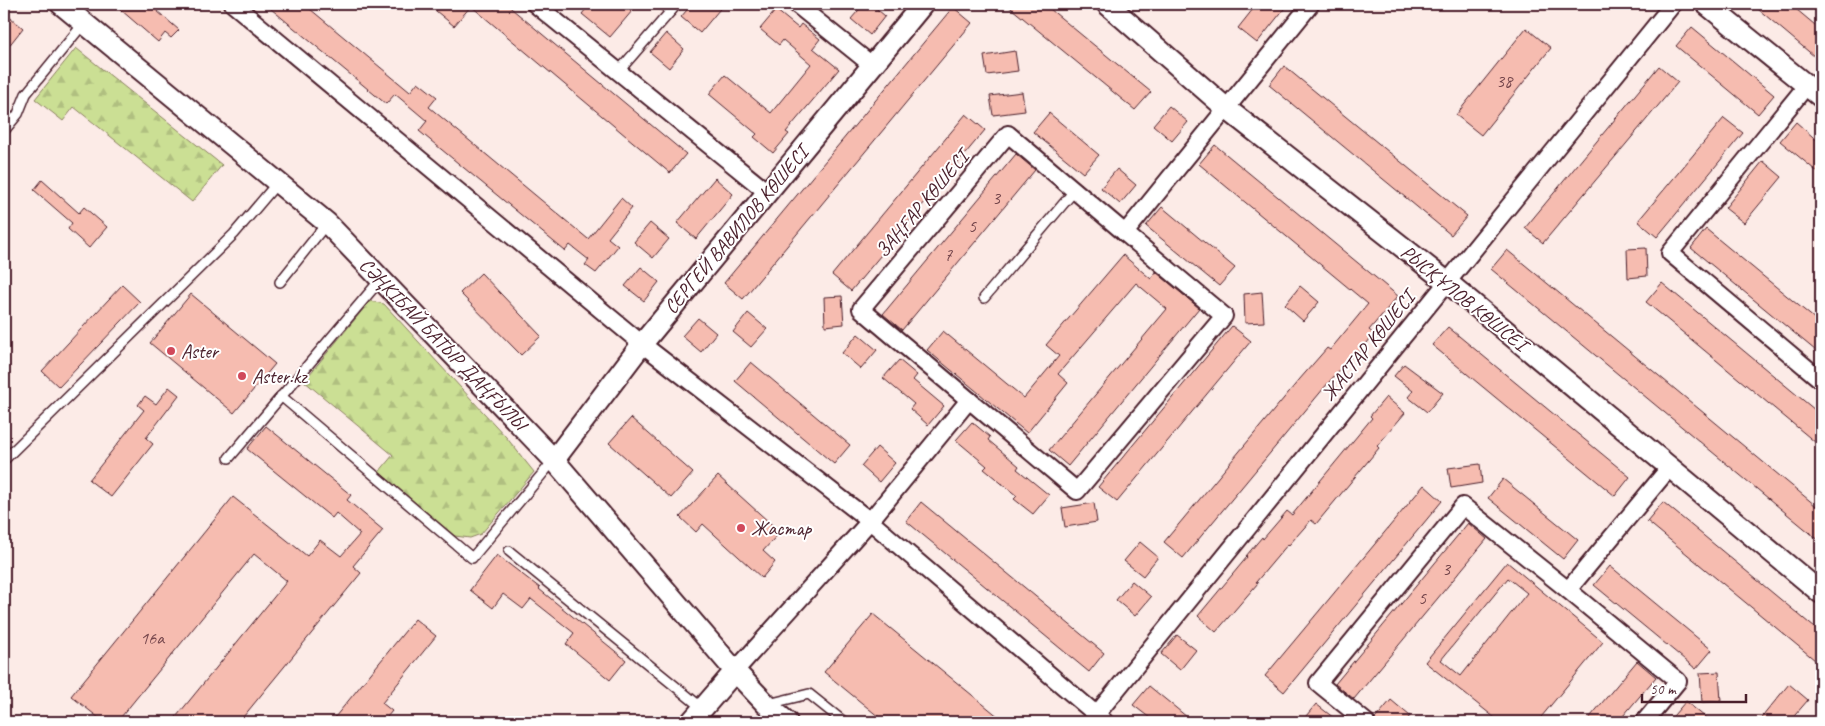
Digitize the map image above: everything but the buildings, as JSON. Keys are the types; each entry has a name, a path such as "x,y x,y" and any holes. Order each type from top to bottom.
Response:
{"street":[{"name":"СӘҢКІБАЙ БАТЫР ДАҢҒЫЛЫ","path":"60,4 327,224 554,460 735,671 766,704 787,722"},
{"path":"233,4 642,344 870,521 1100,718"},
{"path":"535,4 767,192"},
{"path":"796,4 873,66"},
{"name":"СЕРГЕЙ ВАВИЛОВ КӨШЕСІ","path":"554,460 642,344 923,4"},
{"name":"РЫСҚҰЛОВ КӨШСЕІ","path":"1107,4 1227,108 1447,282 1821,593"},
{"path":"1125,233 1311,4"},
{"name":"ЖАСТАР КӨШЕСІ","path":"1100,718 1447,282 1673,4"},
{"path":"1706,4 1814,91 1670,254 1821,380"},
{"name":"ЗАҢҒАР КӨШЕСІ","path":"1008,134 1075,190 1224,316 1077,491 861,309 1008,134"},
{"path":"697,715 870,521 969,400"},
{"path":"1568,590 1670,468"},
{"path":"1366,722 1318,683 1463,506 1678,681 1644,722"}],"lane":[{"path":"618,72 674,8 662,4"},
{"path":"4,131 18,114 26,94 84,23"},
{"path":"4,460 234,234 278,182"},
{"path":"984,298 1075,190"},
{"path":"280,282 327,224"},
{"path":"229,458 381,279"},
{"path":"281,396 472,558 554,460"},
{"path":"509,551 697,715"},
{"path":"766,704 809,694 844,722"}],"green space":[{"path":"76,48 222,165 192,202 74,107 63,121 35,99"},
{"path":"370,301 384,304 506,437 534,472 481,534 470,538 455,536 379,472 393,455 304,381"}],"place":[{"name":"Aster","path":"171,351"},
{"name":"Aster.kz","path":"242,376"},
{"name":"Жастар","path":"741,528"}]}
